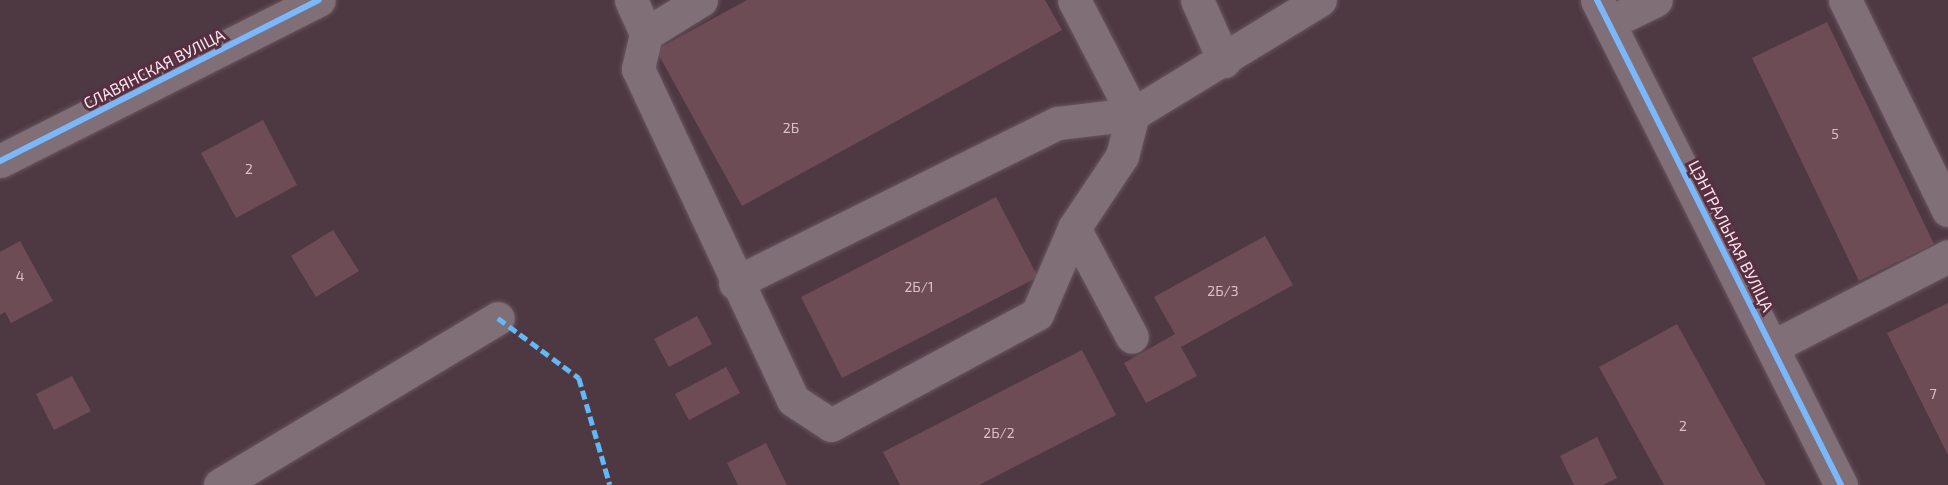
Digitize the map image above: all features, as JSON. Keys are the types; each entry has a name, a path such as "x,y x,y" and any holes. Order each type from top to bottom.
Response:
{"street":[{"name":"СЛАВЯНСКАЯ ВУЛІЦА","path":"0,161 319,0"},
{"path":"631,0 646,34 638,69 735,283 793,400 831,425 1037,314 1074,228 1122,156 1133,114 1074,0"},
{"path":"646,34 701,0"},
{"path":"1197,0 1224,61"},
{"path":"735,283 1058,123 1133,114 1224,61 1320,0"},
{"path":"1603,11 1656,0"},
{"path":"1845,0 1948,210"},
{"name":"ЦЭНТРАЛЬНАЯ ВУЛІЦА","path":"1603,11 1841,485"},
{"path":"1074,228 1132,337"},
{"path":"1772,347 1948,256"},
{"path":"220,485 498,318"}],"building":[{"path":"747,0 1045,0 1062,30 742,206 656,50"},
{"path":"1827,22 1934,244 1859,281 1752,58"},
{"path":"263,120 297,185 236,218 201,153"},
{"path":"996,197 1038,277 842,378 801,297"},
{"path":"333,230 359,271 316,297 291,256"},
{"path":"1265,236 1293,285 1181,347 1197,376 1146,403 1124,363 1175,334 1154,297"},
{"path":"20,241 53,301 11,323 5,312 0,315 0,252"},
{"path":"1948,303 1948,455 1887,333"},
{"path":"697,316 712,344 669,367 654,339"},
{"path":"1677,324 1766,485 1664,485 1599,367"},
{"path":"1082,350 1116,415 979,485 900,485 883,452"},
{"path":"726,367 740,393 689,420 675,394"},
{"path":"72,376 91,411 54,430 36,394"},
{"path":"1597,437 1617,478 1603,485 1574,485 1560,456"},
{"path":"766,443 787,485 738,485 727,463"}],"marked path":[{"path":"498,318 579,378 610,485"}],"cycle path":[{"path":"0,161 319,0"},
{"path":"1597,0 1841,485"}]}
